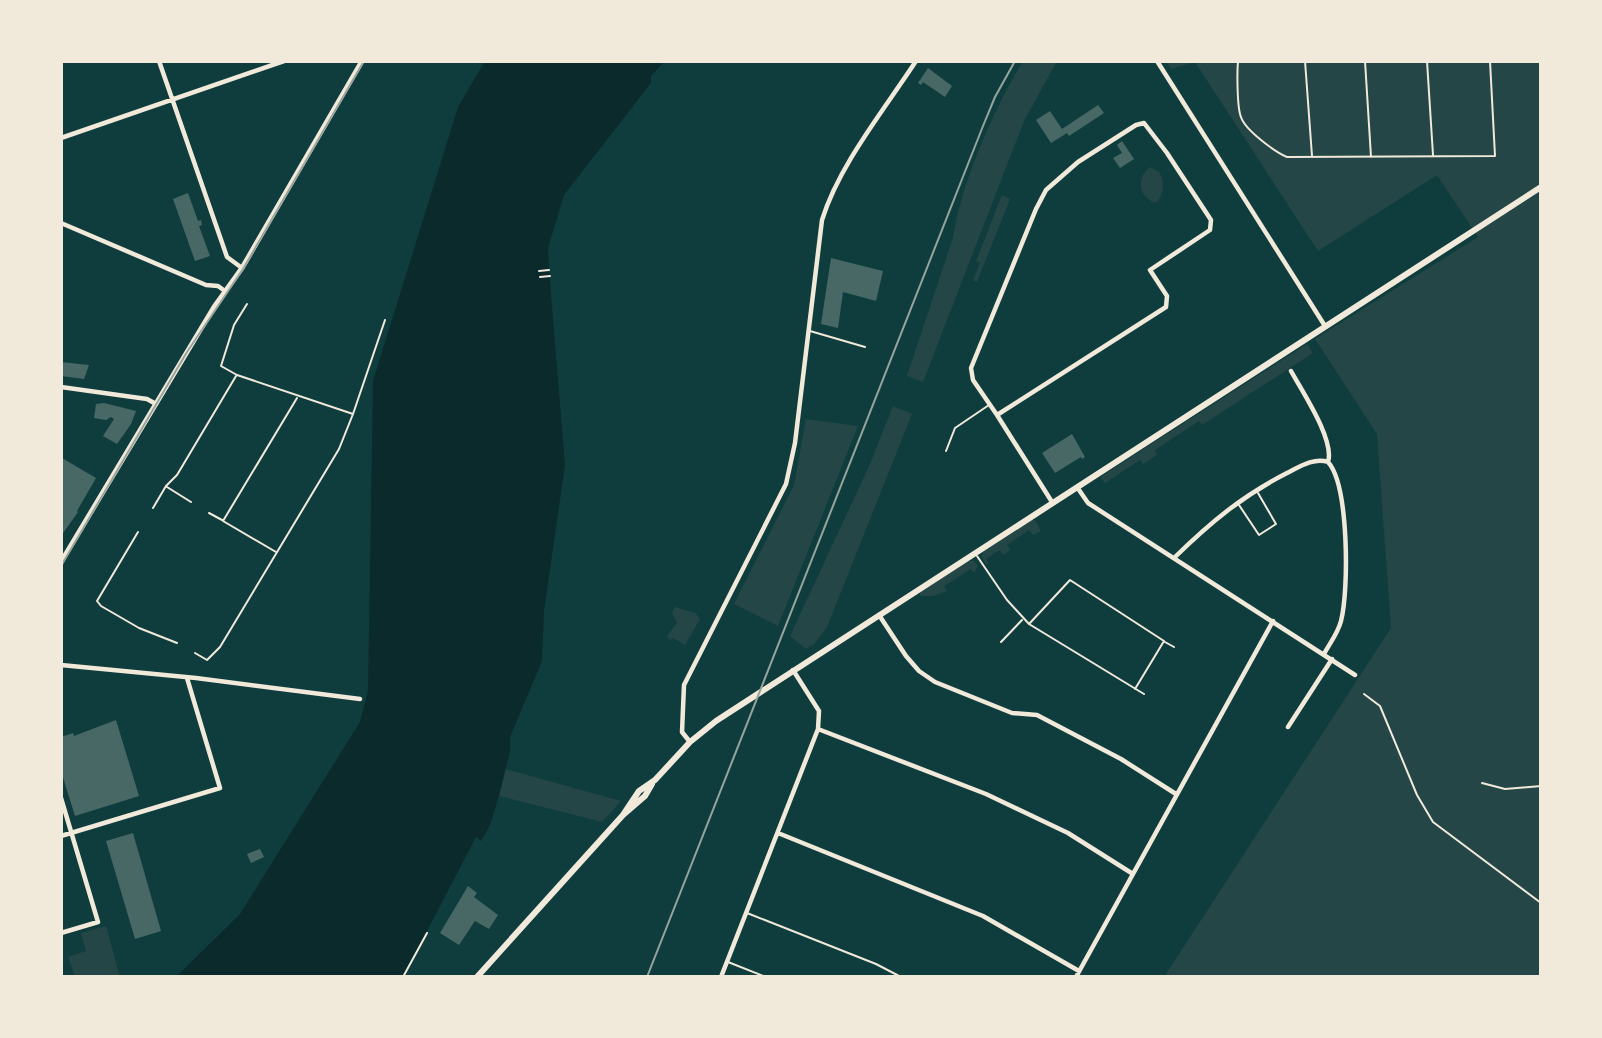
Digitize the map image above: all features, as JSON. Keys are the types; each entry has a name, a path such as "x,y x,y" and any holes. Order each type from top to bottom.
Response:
{"main road":[{"path":"477,977 624,815 645,796 655,780 690,742 716,721 1541,187"}],"street":[{"path":"159,61 227,257 242,268"},
{"path":"61,138 285,61"},
{"path":"61,562 225,291 242,268 362,61"},
{"path":"690,742 682,733 684,685 786,484 795,443 822,220 831,193 916,61"},
{"path":"1157,61 1325,326"},
{"path":"998,415 1166,307 1167,296 1150,270 1210,230 1210,220 1167,153 1144,123 1136,125 1078,162 1058,178 1039,202 971,368 972,380 998,415 1052,502"},
{"path":"61,223 225,291"},
{"path":"1291,370 1321,428 1329,452 1328,462"},
{"path":"61,387 146,399 156,404"},
{"path":"1175,557 1212,520 1255,489 1302,466 1320,460 1328,462 1337,483 1342,509 1346,566 1342,619 1324,654"},
{"path":"1077,486 1088,502 1355,675"},
{"path":"878,614 906,656 919,671 935,682 1012,713 1037,715 1121,759 1176,794"},
{"path":"1076,977 1273,621"},
{"path":"1288,727 1332,659"},
{"path":"61,665 360,699"},
{"path":"721,977 818,729 819,711 793,670"},
{"path":"61,836 220,788 187,678"},
{"path":"818,729 986,794 1068,833 1133,874"},
{"path":"61,798 98,922 61,933"},
{"path":"778,833 983,916 1079,971"}],"lane":[{"path":"1238,61 1241,118 1247,127 1278,153 1287,157 1371,158 1495,156 1490,61"},
{"path":"1305,61 1312,157"},
{"path":"1365,61 1371,158"},
{"path":"1427,61 1433,156"},
{"path":"247,304 234,325 221,366 237,375 297,397 354,414"},
{"path":"195,653 207,660 220,647 339,449 354,414 385,320"},
{"path":"809,331 865,347"},
{"path":"153,508 166,486 177,475 237,375"},
{"path":"223,521 297,397"},
{"path":"946,451 955,428 990,405"},
{"path":"166,486 191,502"},
{"path":"1236,502 1259,535 1276,524 1255,489"},
{"path":"209,513 276,553"},
{"path":"138,532 97,601 139,628 177,643"},
{"path":"975,552 1007,600 1029,624 1144,694"},
{"path":"1029,624 1070,580 1174,647"},
{"path":"1001,642 1024,619"},
{"path":"1135,689 1164,642"},
{"path":"746,912 901,977"},
{"path":"727,961 766,977"},
{"path":"887,977 890,971"}],"path":[{"path":"539,271 549,270"},
{"path":"540,276 550,276"},
{"path":"1364,694 1380,706 1433,822 1541,903"},
{"path":"1482,783 1505,789 1541,786"},
{"path":"403,977 426,933"}],"shaded area":[{"path":"485,61 665,61 651,76 651,83 564,195 548,248 565,465 544,611 542,661 510,737 510,751 490,825 481,841 476,837 403,977 176,977 240,914 360,722 368,691 373,381 458,107"},
{"path":"1023,61 1057,61 1024,121 923,382 907,376 953,238 971,170 990,124"},
{"path":"1166,61 1541,61 1541,977 1164,977 1391,628 1377,434 1315,339 1478,237 1437,175 1318,251 1195,62 1171,69"},
{"path":"1150,167 1159,172 1162,180 1162,193 1155,203 1145,196 1141,186 1142,177"},
{"path":"1002,195 1010,199 977,282 973,280 980,263 976,261"},
{"path":"1307,344 1313,353 1202,425 1199,421 1155,450 1157,455 1143,464 1140,460 1105,483 1100,477"},
{"path":"893,406 912,414 827,627 814,644 806,649 790,636 870,464"},
{"path":"806,419 858,426 778,626 734,604 794,485"},
{"path":"1035,520 1041,531 1033,535 1029,530 1007,545 1010,550 1003,555 1000,550 986,559 989,564 986,564 982,557 983,552"},
{"path":"968,561 974,561 978,566 974,573 971,569 944,586 947,591 933,596 920,596 920,591"},
{"path":"675,607 695,613 700,619 685,645 673,638 670,640 667,636 677,623 672,613"},
{"path":"505,769 621,801 602,822 499,796"},
{"path":"106,926 120,977 75,977 68,957 86,951 81,933"}],"building":[{"path":"928,68 952,86 945,97 923,82 921,85 918,83"},
{"path":"1098,105 1104,113 1069,136 1067,133 1051,143 1036,120 1050,111 1062,129"},
{"path":"1122,141 1134,159 1120,168 1113,158 1122,153 1117,145"},
{"path":"188,193 198,221 201,220 202,225 199,226 210,256 195,261 173,199"},
{"path":"831,258 883,271 876,301 843,292 838,328 821,324"},
{"path":"61,362 89,365 84,379 61,376"},
{"path":"104,403 136,411 131,424 117,444 103,436 114,419 94,418 96,404"},
{"path":"1072,434 1085,457 1055,473 1042,453"},
{"path":"62,458 96,478 78,512 61,536"},
{"path":"116,720 139,796 75,816 61,771 61,737 73,733 74,736"},
{"path":"133,833 161,931 135,939 106,841"},
{"path":"260,849 264,857 251,863 247,854"},
{"path":"468,886 477,893 474,897 498,915 489,929 475,921 459,945 440,933"}],"tram line":[{"path":"61,566 187,352 243,269 364,61"},
{"path":"647,977 983,126 1015,61"}]}
